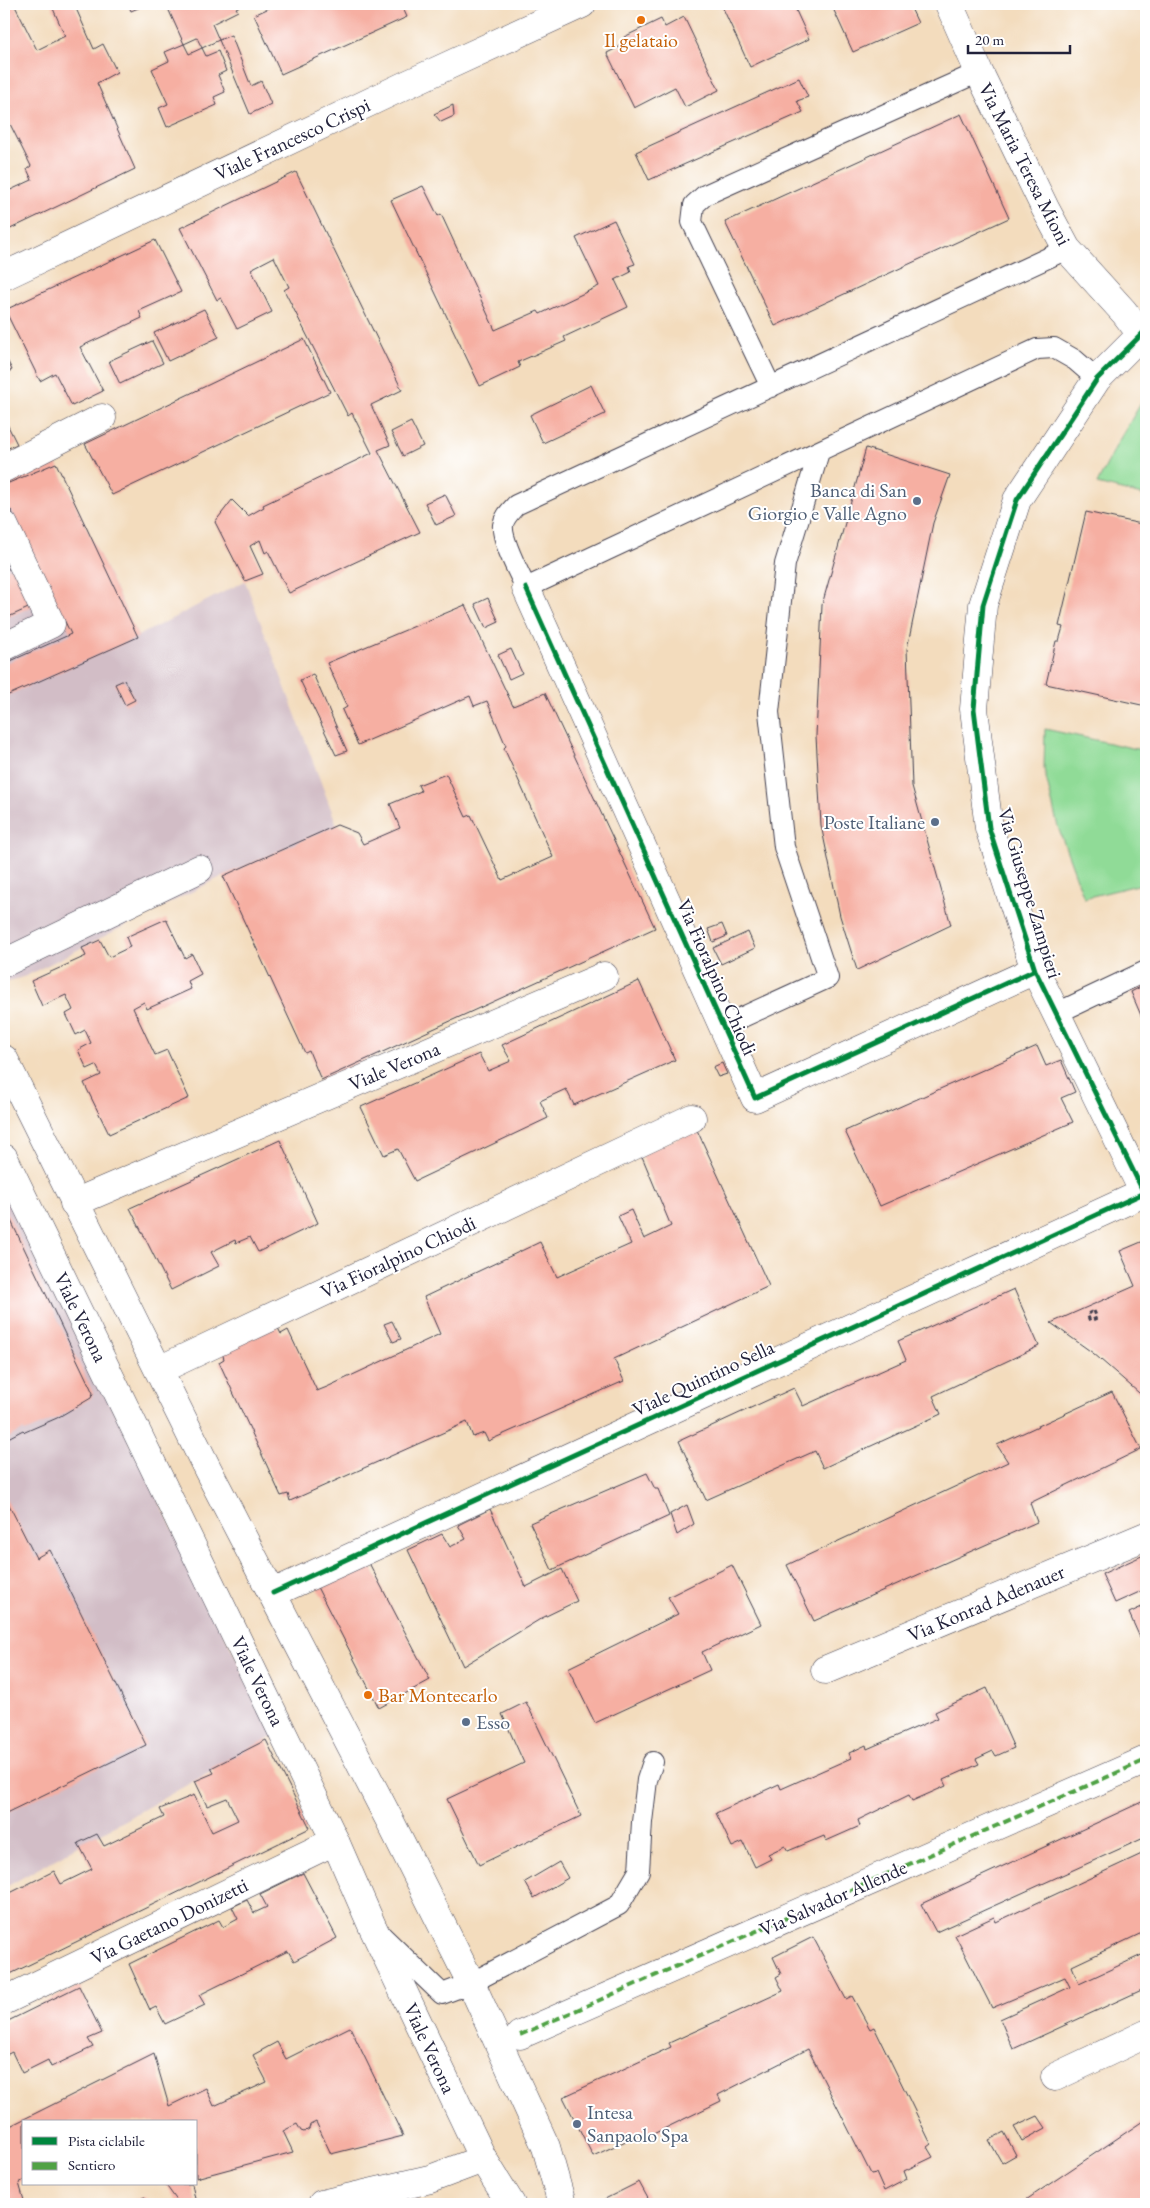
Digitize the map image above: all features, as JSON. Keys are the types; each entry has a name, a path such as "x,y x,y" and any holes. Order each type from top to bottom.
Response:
{"street":[{"name":"Viale Francesco Crispi","path":"4,276 408,84 582,4"},
{"name":"Via Maria Teresa Mioni","path":"949,4 979,72 1045,208 1068,249 1144,332"},
{"name":"Via Giuseppe Zampieri","path":"1144,332 1097,379 1017,500 982,605 974,709 989,828 1035,970 1055,1014 1145,1192"},
{"path":"4,468 102,418"},
{"path":"4,525 51,624 4,647"},
{"name":"Via Fioralpino Chiodi","path":"526,588 755,1098 1035,970"},
{"path":"4,963 199,869"},
{"name":"Viale Verona","path":"74,1203 604,976"},
{"path":"4,1060 74,1203 390,1820 471,1983 546,2147 562,2204"},
{"path":"4,1073 33,1119"},
{"name":"Via Fioralpino Chiodi","path":"159,1370 692,1118"},
{"name":"Viale Verona","path":"4,1158 335,1840 373,1928 483,2159 511,2204"},
{"name":"Viale Quintino Sella","path":"273,1593 1145,1192"},
{"name":"Via Konrad Adenauer","path":"825,1670 1146,1536"},
{"name":"Via Salvador Allende","path":"520,2035 1146,1760"},
{"name":"Via Gaetano Donizetti","path":"4,2001 335,1840"},
{"path":"1054,2078 1146,2034"},
{"path":"322,2204 430,2179 483,2159"}],"lane":[{"path":"771,387 692,222 694,205 705,194 979,72"},
{"path":"1068,249 516,505 508,514 503,525 504,537 526,588 1036,349 1054,348 1075,360 1097,379"},
{"path":"723,1026 828,978 784,847 770,712 785,564 819,452"},
{"path":"1055,1014 1146,971"},
{"path":"373,1928 442,1994 471,1983 619,1905 639,1871 647,1780 653,1762"}],"shaded area":[{"path":"56,463 138,636 245,581 337,825 223,876 26,976 7,982 4,976 4,485"},
{"path":"4,1185 274,1736 4,1888"}],"green space":[{"path":"1146,395 1146,496 1097,484 1118,442"},
{"path":"1045,729 1146,751 1146,883 1084,898 1058,827 1044,769"}],"building":[{"path":"4,4 14,4 37,50 65,36 51,4 74,4 94,49 103,44 117,72 97,83 135,169 4,232 4,193 32,180 27,169 31,166 8,120 4,122"},
{"path":"128,4 148,4 131,11"},
{"path":"166,4 244,4 236,8 238,11 212,24 219,40 202,48 197,38 184,44"},
{"path":"278,4 401,4 407,17 281,74 254,15"},
{"path":"721,4 793,4 809,39 750,67"},
{"path":"831,4 909,4 918,23 853,52"},
{"path":"684,17 719,90 685,107 675,87 634,108 607,53 627,43 624,37 661,19 665,27"},
{"path":"231,35 251,86 261,81 271,104 250,114 219,40"},
{"path":"184,44 189,54 202,48 206,56 218,51 226,71 218,75 225,92 214,97 217,105 167,127 159,108 168,104 152,69 169,61 165,52"},
{"path":"799,78 808,97 797,101 803,112 649,180 636,152"},
{"path":"453,105 454,116 441,122 434,114"},
{"path":"961,114 1009,218 775,326 725,222"},
{"path":"296,172 402,390 371,405 390,445 378,450 420,532 289,593 268,551 265,553 260,540 250,546 263,574 245,581 215,522 232,500 248,516 264,507 263,505 372,453 352,413 348,416 284,290 289,287 274,257 251,269 272,312 237,329 221,298 217,300 180,228"},
{"path":"423,186 438,216 441,214 495,330 538,311 540,314 599,286 576,238 614,220 635,264 629,266 631,272 615,280 628,307 564,337 566,341 518,362 520,367 480,386 391,200"},
{"path":"155,240 181,292 139,311 142,318 80,347 103,391 72,406 55,373 40,381 5,310"},
{"path":"204,309 219,337 168,361 154,333"},
{"path":"304,339 330,392 112,495 85,444"},
{"path":"152,341 163,363 120,384 109,361"},
{"path":"4,354 12,370 4,374"},
{"path":"591,385 605,414 543,443 530,415"},
{"path":"4,418 17,444 4,450"},
{"path":"411,422 423,446 403,456 391,432"},
{"path":"866,448 950,475 933,523 907,649 912,786 951,925 857,970 840,916 821,825 816,736 822,605"},
{"path":"56,463 138,637 4,697 4,664 71,634 11,510 4,513 4,485"},
{"path":"445,494 456,516 436,525 425,503"},
{"path":"1086,512 1146,525 1146,706 1046,684 1056,641 1059,641 1063,627 1059,626"},
{"path":"19,564 37,604 4,619 4,571"},
{"path":"488,598 499,622 486,628 475,604"},
{"path":"465,605 513,706 545,693 655,928 321,1080 309,1051 305,1053 223,876 337,825 357,833 363,844 400,828 390,804 421,791 418,785 446,774 466,817 471,815 502,880 553,857 504,748 506,746 487,701 474,706 470,696 358,745 342,710 347,707 327,663"},
{"path":"511,649 522,673 509,679 498,655"},
{"path":"313,674 347,751 336,755 300,680"},
{"path":"124,680 135,700 125,705 115,684"},
{"path":"166,919 185,958 192,954 201,974 188,981 191,989 147,1009 144,1002 133,1008 155,1055 167,1050 189,1098 109,1134 84,1083 101,1075 96,1065 87,1069 78,1050 91,1043 85,1030 76,1035 66,1014 73,1010 66,995 42,1006 31,981 86,956 82,948 100,940 109,957 130,947 126,937"},
{"path":"722,924 727,936 713,942 708,929"},
{"path":"748,932 755,948 721,964 713,948"},
{"path":"639,981 675,1060 574,1105 566,1089 540,1101 548,1118 415,1181 398,1149 384,1155 361,1107 479,1054 488,1071 511,1061 502,1045"},
{"path":"1146,984 1146,1027 1131,992"},
{"path":"1037,1046 1046,1066 1061,1060 1075,1092 1061,1098 1073,1122 880,1206 845,1131"},
{"path":"722,1063 727,1074 718,1077 713,1067"},
{"path":"697,1130 769,1286 614,1359 624,1381 488,1441 484,1433 473,1437 467,1422 290,1501 288,1494 281,1496 219,1362 224,1359 221,1349 276,1324 281,1334 288,1330 317,1391 327,1387 440,1334 424,1297 540,1242 557,1277 631,1244 618,1216 631,1210 644,1239 671,1226 641,1154"},
{"path":"280,1140 318,1223 258,1252 250,1237 236,1243 235,1240 211,1252 219,1266 171,1290 130,1208"},
{"path":"4,1206 93,1393 91,1398 57,1418 25,1432 23,1430 8,1438 4,1436"},
{"path":"1146,1240 1146,1399 1093,1353 1051,1323 1135,1286 1120,1251"},
{"path":"1014,1289 1039,1346 933,1396 941,1414 823,1468 815,1451 706,1500 679,1441 794,1388 803,1406 906,1360 898,1341"},
{"path":"392,1321 401,1339 393,1342 384,1324"},
{"path":"1112,1392 1141,1449 1030,1503 1037,1522 814,1621 787,1565 1008,1462 997,1445"},
{"path":"647,1473 655,1489 658,1489 669,1516 552,1570 530,1523"},
{"path":"4,1495 36,1558 50,1550 146,1745 4,1814"},
{"path":"687,1505 694,1524 677,1535 670,1514"},
{"path":"490,1509 526,1587 562,1569 577,1601 542,1618 463,1666 408,1550 442,1534 450,1547 466,1539 458,1525"},
{"path":"1146,1554 1146,1589 1115,1603 1102,1574"},
{"path":"369,1563 430,1680 379,1708 317,1587"},
{"path":"732,1565 761,1624 702,1652 710,1670 595,1723 568,1668 678,1614 668,1597"},
{"path":"1146,1605 1146,1651 1129,1613"},
{"path":"987,1688 1014,1748 996,1756 993,1751 976,1759 979,1764 943,1780 946,1786 912,1801 909,1795 858,1820 860,1826 826,1841 824,1836 788,1851 785,1846 768,1854 771,1859 755,1867 743,1842 732,1847 716,1813 779,1784 781,1789 851,1758 849,1753 866,1745 867,1749 938,1718 935,1712"},
{"path":"526,1702 581,1816 479,1865 447,1799 524,1763 502,1714"},
{"path":"266,1740 310,1828 4,1977 4,1896 54,1871 61,1884 92,1869 78,1843 97,1834 104,1846 164,1817 160,1809 194,1795 212,1832 238,1820 227,1798 207,1806 195,1781 214,1773 211,1768"},
{"path":"1146,1800 1146,1837 936,1932 921,1904"},
{"path":"1146,1852 1146,1931 1072,1966 1079,1984 1146,1953 1146,1988 1013,2049 1000,2019 1070,1987 1065,1977 992,2008 955,1935 994,1917 996,1922"},
{"path":"559,1862 568,1878 534,1898 525,1882"},
{"path":"303,1873 337,1938 294,1961 288,1951 199,1995 205,2005 165,2024 156,2007 150,2010 129,1964 219,1920 223,1927 238,1919 232,1907 247,1900 254,1913 267,1907 260,1894"},
{"path":"813,1937 846,1999 852,1996 870,2029 874,2027 931,2144 927,2147 933,2157 904,2171 907,2179 884,2191 876,2173 871,2174 808,2049 718,2095 721,2101 643,2139 641,2134 593,2156 563,2097 671,2047 669,2043 783,1991 776,1977 781,1974 773,1957"},
{"path":"79,1986 102,2033 88,2039 93,2047 51,2067 48,2060 22,2073 12,2052 6,2055 4,2051 4,2023"},
{"path":"350,2027 403,2136 331,2154 316,2122 310,2125 309,2129 304,2132 301,2131 297,2124 283,2131 293,2152 198,2177 198,2120 22,2120 154,2054 169,2106 206,2088 214,2106 267,2082 253,2055 277,2042 286,2059"},
{"path":"1038,2116 1046,2128 1022,2141 1014,2127"},
{"path":"1146,2119 1146,2204 1020,2204"},
{"path":"22,2120 22,2181 19,2183 25,2204 4,2204 4,2129"},
{"path":"1004,2132 1016,2155 1002,2163 989,2140"},
{"path":"639,2182 651,2204 595,2204"},
{"path":"166,2186 192,2186 196,2204 181,2204"},
{"path":"145,2197 148,2204 118,2204"}],"marked path":[{"path":"520,2035 1146,1760"}],"cycle path":[{"path":"1144,1193 1035,970 989,828 974,709 983,605 1017,500 1097,379 1146,330"},
{"path":"526,588 755,1098 1035,970"},
{"path":"273,1593 1146,1192"}],"place":[{"name":"Il gelataio","path":"641,20"},
{"name":"Banca di San Giorgio e Valle Agno","path":"917,501"},
{"name":"Poste Italiane","path":"935,822"},
{"name":"Bar Montecarlo","path":"368,1695"},
{"name":"Esso","path":"466,1722"},
{"name":"Intesa Sanpaolo Spa","path":"577,2124"}]}
